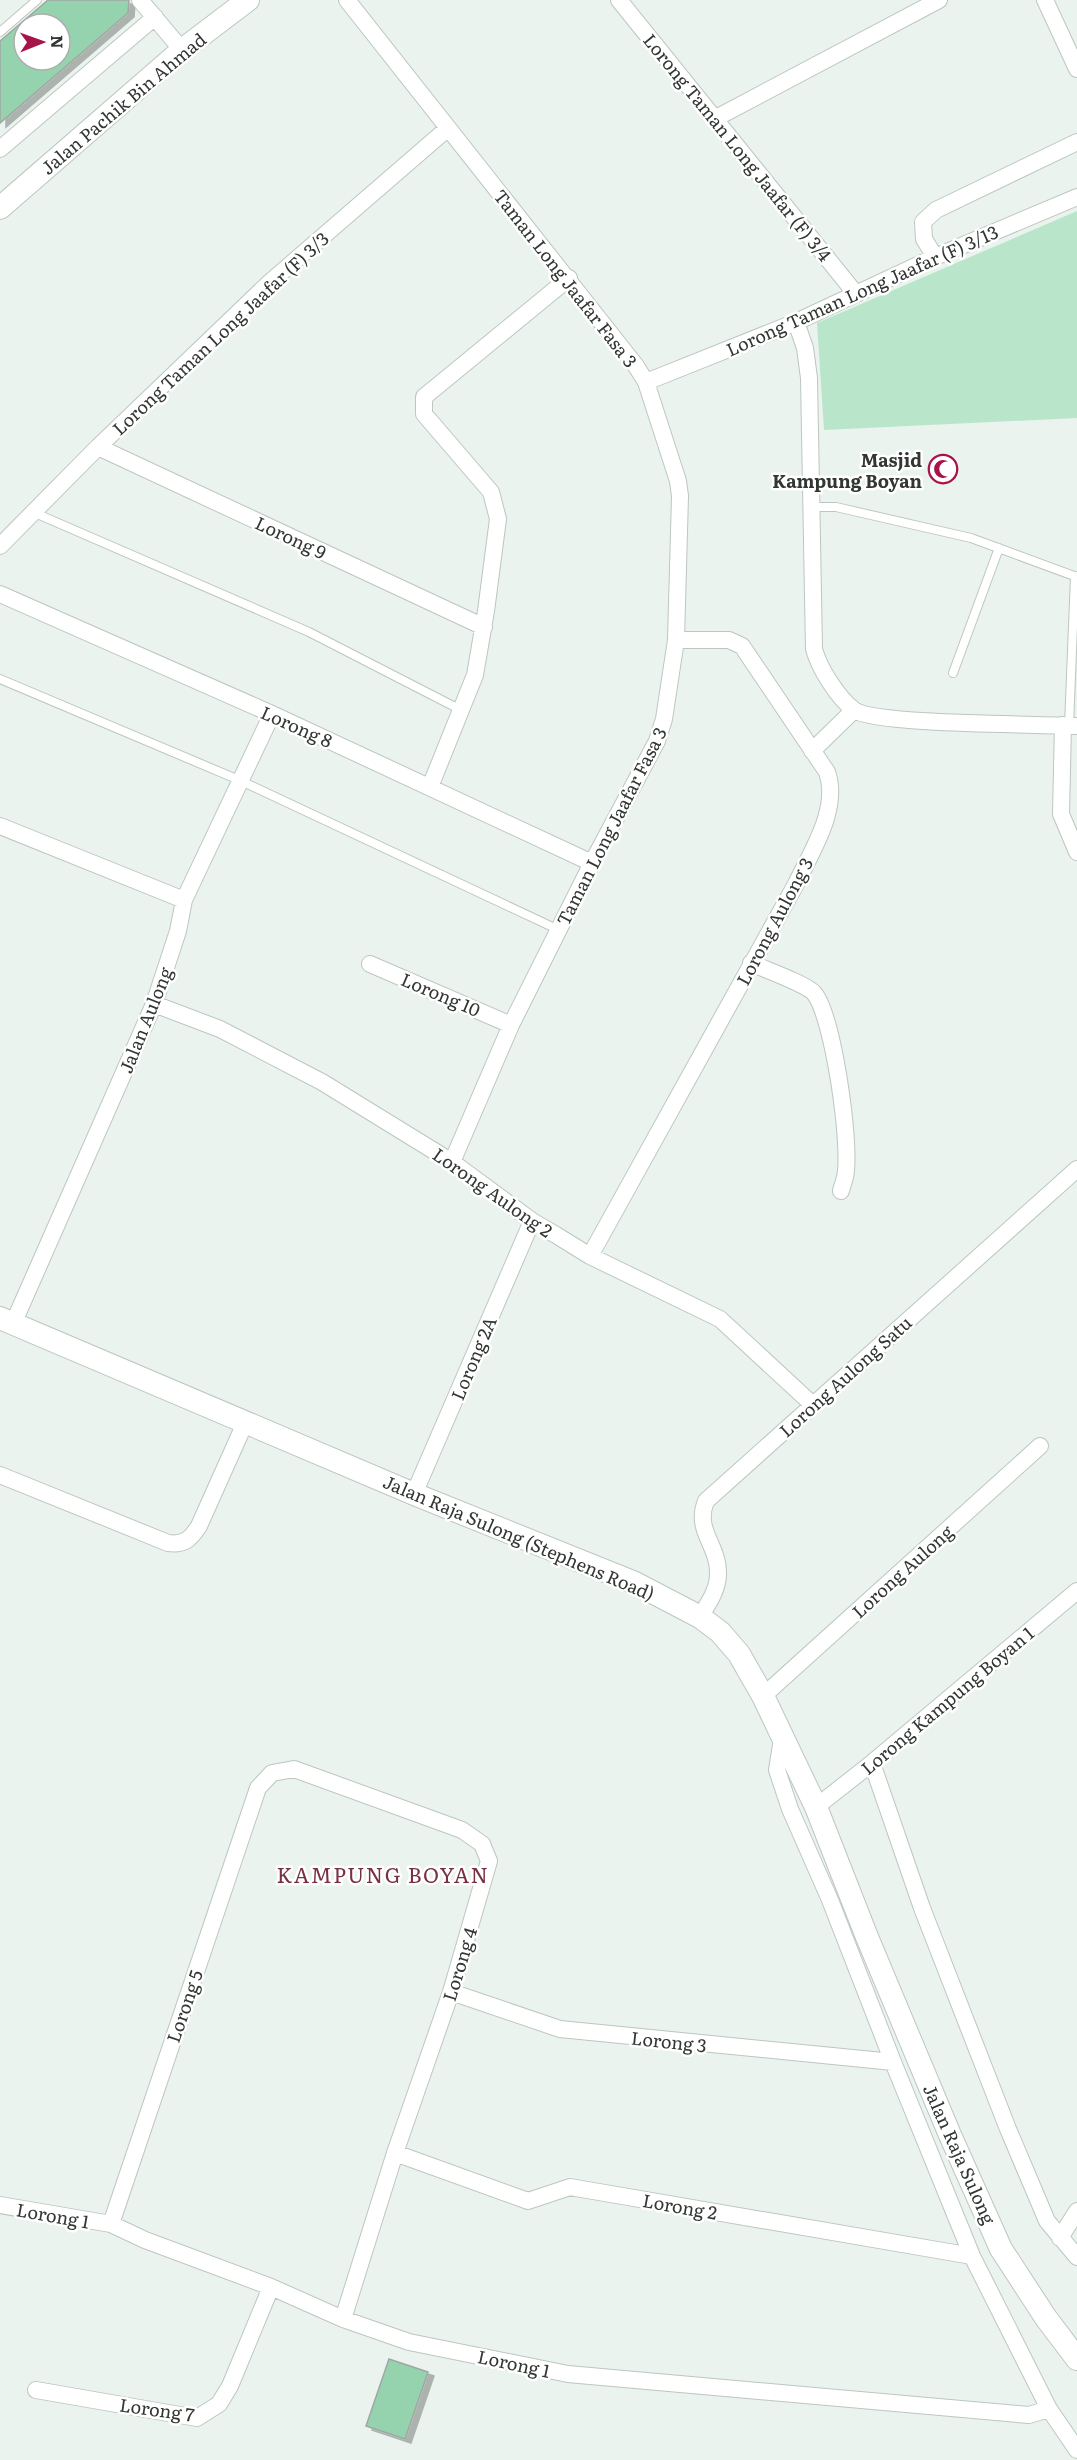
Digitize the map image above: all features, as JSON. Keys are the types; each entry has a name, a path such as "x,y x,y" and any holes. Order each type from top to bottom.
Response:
{"street":[{"path":"140,0 182,50"},
{"name":"Jalan Pachik Bin Ahmad","path":"0,208 182,50 248,0"},
{"name":"Taman Long Jaafar Fasa 3","path":"347,0 447,129 569,278 636,366 646,382 678,481 680,496 676,640 664,719 657,741 592,863 511,1025 452,1162"},
{"name":"Lorong Taman Long Jaafar (F) 3/4","path":"619,0 856,294"},
{"path":"716,118 939,0"},
{"path":"1045,0 1077,69"},
{"path":"0,149 154,17"},
{"name":"Lorong Taman Long Jaafar (F) 3/3","path":"0,546 98,447 269,283 447,129"},
{"path":"935,257 924,239 923,222 936,210 1077,142"},
{"name":"Lorong Taman Long Jaafar (F) 3/13","path":"646,382 796,322 935,257 1077,197"},
{"path":"430,786 475,675 484,627 498,519 491,492 424,414 424,397 569,278"},
{"path":"796,322 805,348 808,378 814,649 817,663 824,675 854,710 888,719 1069,726 1061,814 1077,852"},
{"name":"Lorong 9","path":"98,447 484,627"},
{"name":"Lorong 8","path":"0,594 272,714 592,863"},
{"name":"Lorong Aulong 3","path":"590,1256 796,884 825,820 831,785 827,772 742,646 729,640 676,640"},
{"path":"812,751 854,710"},
{"name":"Jalan Aulong","path":"7,1321 154,1004 178,931 184,900 272,714"},
{"path":"0,826 184,900"},
{"path":"752,963 812,990 820,1002 831,1042 844,1117 846,1176 841,1191"},
{"name":"Lorong 10","path":"370,964 511,1025"},
{"name":"Lorong Aulong 2","path":"154,1004 220,1029 322,1082 452,1162 532,1221 590,1256 720,1319 813,1405"},
{"name":"Lorong Aulong Satu","path":"700,1617 715,1591 718,1574 716,1557 702,1526 702,1512 706,1501 1077,1169"},
{"name":"Lorong 2A","path":"414,1494 532,1221"},
{"name":"Jalan Raja Sulong (Stephens Road)","path":"7,1321 414,1494 634,1583 700,1617 720,1632 739,1654 763,1696 816,1807 867,1936"},
{"path":"0,1475 168,1544 181,1545 191,1538 199,1526 245,1423"},
{"name":"Lorong Aulong","path":"763,1696 1040,1446"},
{"name":"Lorong Kampung Boyan 1","path":"816,1807 872,1763 1077,1591"},
{"path":"782,1739 777,1770 790,1809 830,1900 972,2256 1049,2409 1077,2450"},
{"path":"872,1763 922,1908 1008,2129 1047,2221 1077,2257"},
{"name":"Lorong 4","path":"258,1788 272,1773 294,1769 462,1830 482,1844 489,1861 451,1992 395,2152 343,2319"},
{"name":"Lorong 5","path":"111,2224 258,1788"},
{"name":"Jalan Raja Sulong","path":"867,1936 1001,2249 1046,2318 1077,2359"},
{"name":"Lorong 3","path":"451,1992 560,2029 893,2062"},
{"name":"Lorong 2","path":"395,2152 528,2201 570,2187 972,2256"},
{"name":"Lorong 1","path":"0,2205 111,2224 145,2240 271,2287 343,2319 409,2342 568,2374 1029,2415 1049,2409"},
{"path":"1060,2238 1077,2211"},
{"name":"Lorong 7","path":"36,2390 197,2418 219,2404 230,2386 271,2287"}],"lane":[{"path":"0,32 37,0"},
{"path":"810,507 836,507 971,538 1076,576 1069,726"},
{"path":"35,513 309,632 461,710"},
{"path":"953,673 999,548"},
{"path":"0,679 239,780 559,930"}],"green space":[{"path":"1077,211 1077,418 824,430 817,323"}],"building":[{"path":"48,0 129,0 128,13 72,61 72,12 34,12"},
{"path":"12,31 12,72 59,72 0,123 0,41"},
{"path":"389,2359 428,2372 405,2439 366,2426"}],"place":[{"name":"Masjid Kampung Boyan","path":"943,469"}],"district":[{"name":"KAMPUNG BOYAN","path":"383,1873"}]}
